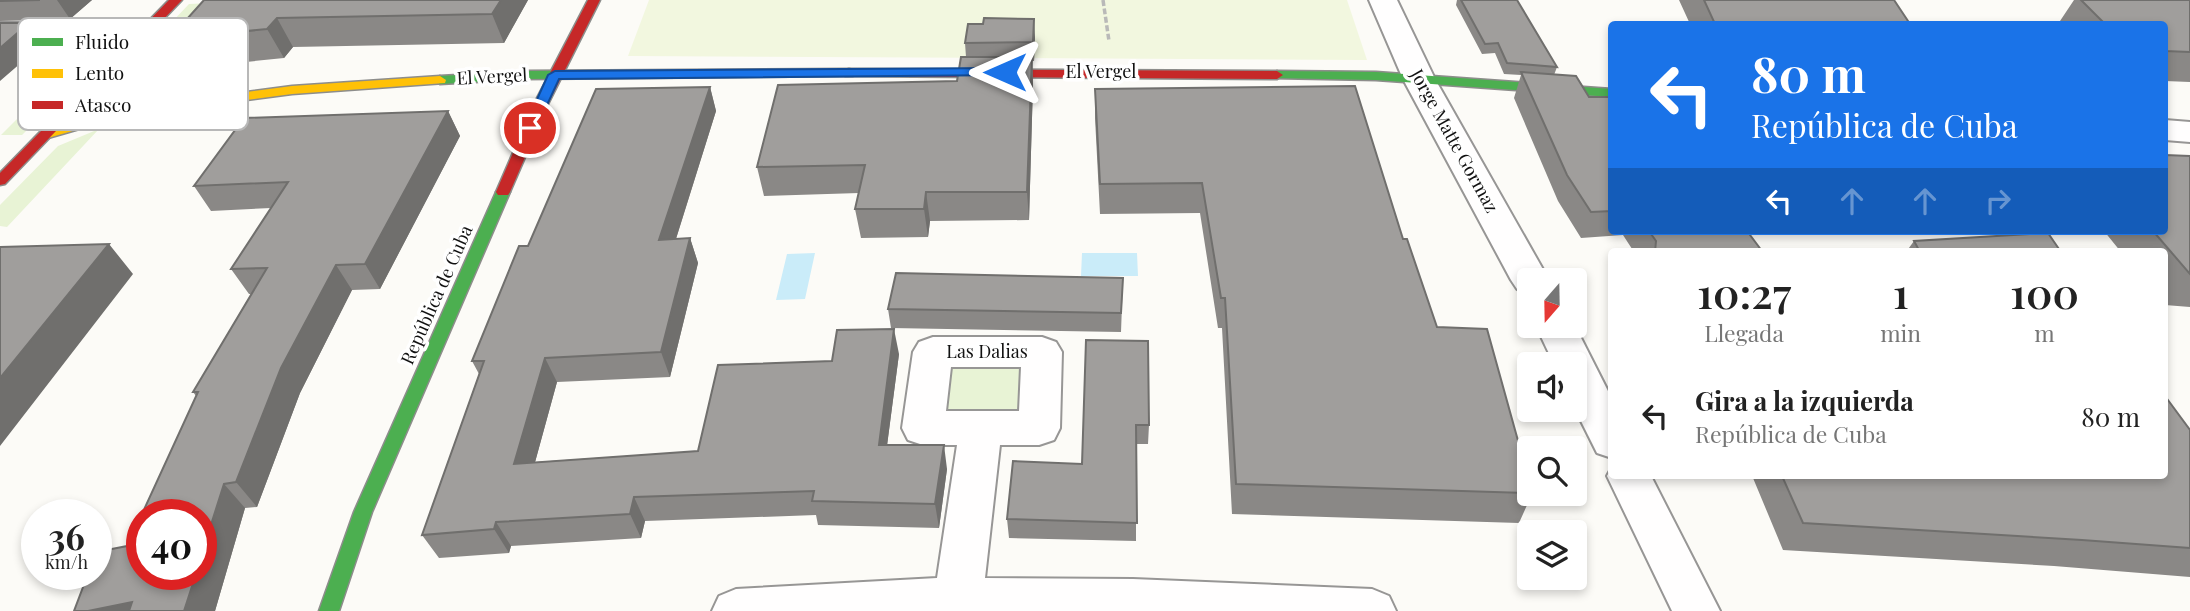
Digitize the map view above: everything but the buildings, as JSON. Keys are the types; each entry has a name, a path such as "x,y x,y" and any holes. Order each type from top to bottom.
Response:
{"street":[{"path":"158,18 176,0"},
{"name":"República de Cuba","path":"329,611 363,512 555,75 594,0"},
{"name":"Jorge Matte Gormaz","path":"1383,0 1419,79 1523,268"},
{"path":"0,32 18,32"},
{"name":"El Vergel","path":"248,96 292,90 555,75 1114,72 1419,79 1608,93"},
{"path":"0,181 52,130"},
{"name":"El Vergel","path":"48,134 62,130"},
{"path":"2168,131 2190,132"},
{"path":"1587,391 1608,433"},
{"path":"958,600 981,428"},
{"path":"1630,479 1696,611"},
{"path":"736,611 796,605 958,600 1158,601 1371,611"}],"path":[{"path":"1103,0 1109,46"}],"green space":[{"path":"649,0 1347,0 1367,60 628,56"},
{"path":"211,3 197,18 176,18 189,4"},
{"path":"18,118 18,130 27,130 22,135 1,135"},
{"path":"98,130 7,227 0,226 0,205 58,146"},
{"path":"949,366 1027,367 1023,415 943,414"}],"water":[{"path":"815,253 805,299 776,300 787,254"},
{"path":"1082,253 1137,253 1138,276 1081,276"}],"traffic: fast":[{"path":"440,80 525,75 849,73"},
{"path":"1277,75 1376,76 1608,93"},
{"path":"329,611 363,512 503,192"}],"traffic: slow":[{"path":"248,96 292,90 440,80"},
{"path":"48,134 62,130"}],"traffic: jam":[{"path":"158,18 176,0"},
{"path":"503,192 542,102 594,0"},
{"path":"849,73 1277,75"},
{"path":"0,181 50,130"}],"route":[{"path":"530,128 555,75 1005,72"}]}
